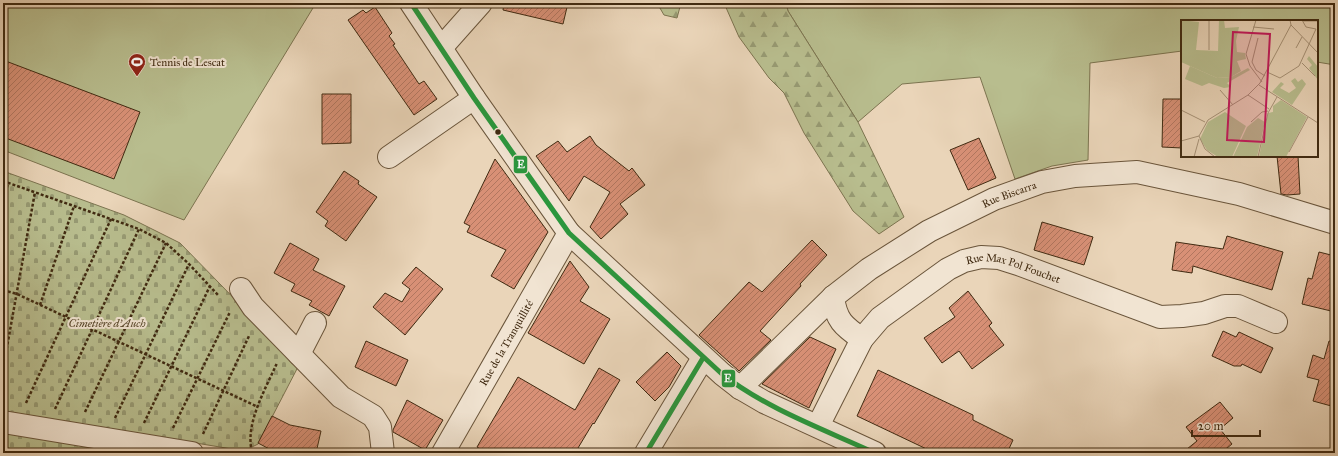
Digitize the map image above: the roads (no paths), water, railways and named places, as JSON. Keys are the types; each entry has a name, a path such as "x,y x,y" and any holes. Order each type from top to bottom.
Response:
{"street":[{"path":"411,3 474,98 569,233 703,358 740,388 764,402 872,452"},
{"path":"441,48 481,3"},
{"path":"389,157 474,98"},
{"name":"Rue Biscarra","path":"740,388 833,297 869,269 929,231 994,199 1042,182 1075,176 1137,172 1239,194 1335,224"},
{"name":"Rue de la Tranquillité","path":"443,453 569,233"},
{"name":"Rue Max Pol Fouchet","path":"818,426 862,339 880,318 948,269 964,261 981,257 999,258 1018,264 1160,317 1204,313 1225,306 1238,306 1276,322"},
{"path":"833,297 835,310 841,322 862,339"},
{"path":"236,299 254,307 289,356 341,397 373,416 380,427 383,453"},
{"path":"289,356 315,323"},
{"path":"646,453 703,358"},
{"path":"3,422 197,444"}],"place":[{"name":"Tennis de Lescat","path":"137,77"}],"park label":[{"name":"Cimetière d'Auch","path":"107,323"}]}
